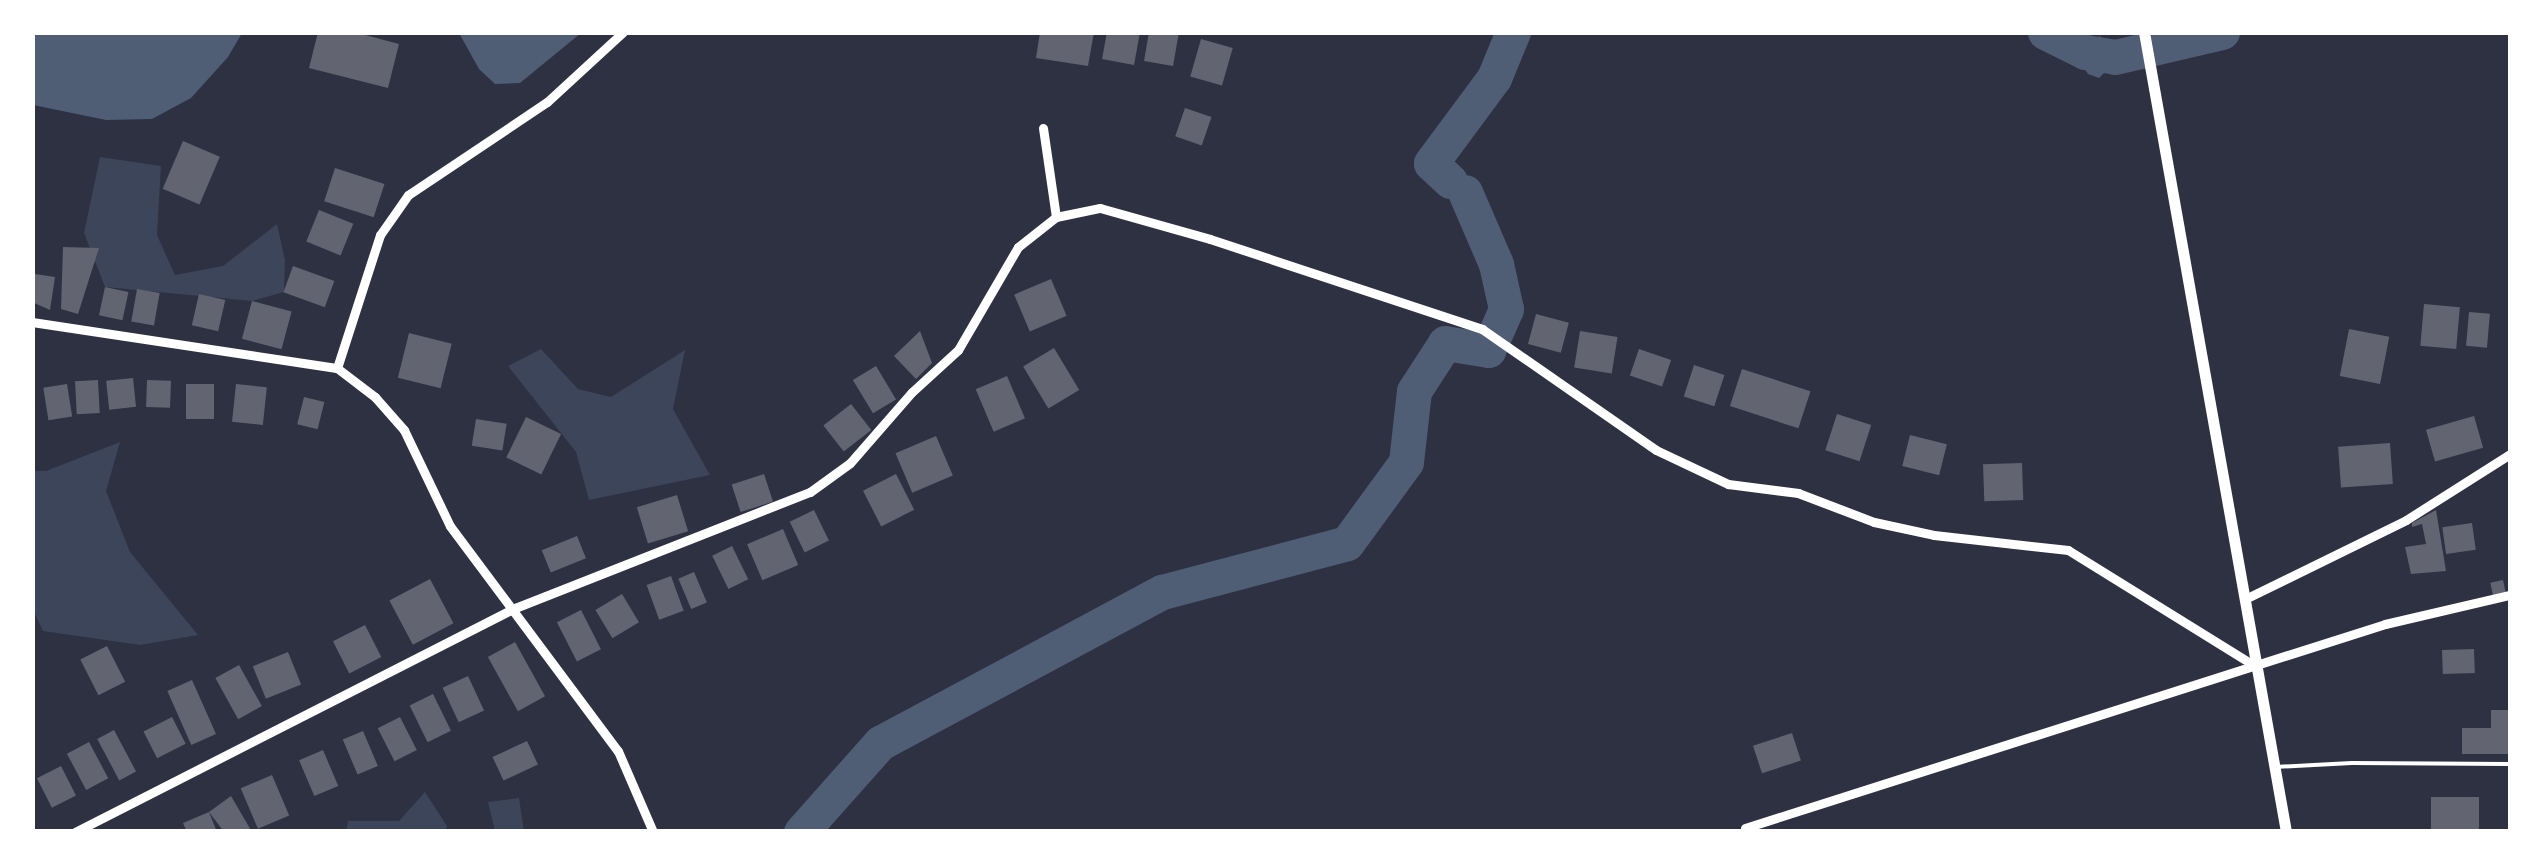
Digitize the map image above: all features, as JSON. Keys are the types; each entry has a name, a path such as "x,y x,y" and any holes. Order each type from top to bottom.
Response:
{"street":[{"path":"338,368 380,234 408,195 547,102 623,32"},
{"path":"2144,32 2286,832"},
{"path":"1043,128 1056,217"},
{"path":"74,832 515,608 810,492 850,463 912,392 958,350 1018,247 1056,217 1100,208 1482,329 1656,450 1728,484 1798,493 1874,522 1934,535 2068,550 2257,667"},
{"path":"32,322 338,368 375,396 404,430 450,526 618,750 653,832"},
{"path":"2245,600 2406,520 2510,454"},
{"path":"1744,828 2385,624 2510,596"}],"lane":[{"path":"2275,767 2352,763 2510,764"}],"shaded area":[{"path":"33,32 242,33 228,57 191,98 152,119 106,120 33,105"},
{"path":"459,33 581,33 520,83 495,84 479,69"},
{"path":"1504,33 1533,33 1498,79 1489,72"},
{"path":"2100,36 2107,43 2123,41 2128,66 2107,70 2099,78 2088,74 2071,49 2080,38 2090,43"},
{"path":"100,157 161,166 157,235 175,275 223,266 277,224 285,260 284,292 252,301 105,287 84,233"},
{"path":"541,349 578,389 611,397 685,350 673,409 710,475 589,500 576,452 508,366"},
{"path":"120,442 106,491 130,552 198,635 140,645 43,631 33,610 33,471 46,471"},
{"path":"425,792 447,826 446,831 346,831 348,821 399,821"},
{"path":"519,798 524,831 495,831 488,802"}],"building":[{"path":"318,32 354,32 399,44 388,88 309,68"},
{"path":"1040,32 1094,32 1088,66 1036,58"},
{"path":"1107,32 1140,32 1134,65 1102,59"},
{"path":"1149,32 1179,32 1173,66 1144,61"},
{"path":"1201,39 1233,48 1222,86 1190,76"},
{"path":"1185,108 1211,117 1202,145 1175,136"},
{"path":"183,141 220,157 200,204 163,189"},
{"path":"335,168 384,184 374,217 324,201"},
{"path":"319,210 353,224 341,255 306,242"},
{"path":"63,247 99,248 78,314 61,309"},
{"path":"293,266 334,281 325,307 283,292"},
{"path":"35,274 55,277 50,310 32,302"},
{"path":"1051,279 1067,316 1030,331 1014,295"},
{"path":"105,287 128,292 122,320 99,315"},
{"path":"137,289 160,293 154,325 131,321"},
{"path":"199,294 225,300 218,331 192,325"},
{"path":"252,301 292,312 282,349 242,339"},
{"path":"2424,304 2460,307 2456,349 2420,346"},
{"path":"2469,312 2490,314 2487,348 2466,346"},
{"path":"1536,314 1569,323 1561,353 1528,344"},
{"path":"2349,329 2389,337 2380,384 2340,376"},
{"path":"920,331 932,363 916,379 894,356"},
{"path":"1580,331 1618,337 1612,373 1574,368"},
{"path":"409,333 452,344 441,388 398,378"},
{"path":"1054,348 1079,390 1048,409 1023,367"},
{"path":"1639,349 1671,360 1662,387 1630,375"},
{"path":"1694,365 1724,375 1714,406 1684,396"},
{"path":"876,366 896,399 873,413 853,380"},
{"path":"1742,369 1810,391 1798,428 1730,406"},
{"path":"1007,376 1025,418 994,432 976,389"},
{"path":"133,378 136,407 109,410 106,381"},
{"path":"98,380 100,413 77,414 75,381"},
{"path":"147,380 171,381 170,408 146,407"},
{"path":"67,384 72,417 48,420 43,388"},
{"path":"186,384 214,384 214,419 186,419"},
{"path":"236,384 267,387 263,425 232,422"},
{"path":"304,397 324,402 318,429 297,424"},
{"path":"851,404 871,430 844,452 823,426"},
{"path":"1837,414 1871,425 1859,461 1825,450"},
{"path":"2474,416 2483,448 2435,462 2426,430"},
{"path":"526,417 561,434 541,475 506,457"},
{"path":"476,419 507,424 502,451 472,446"},
{"path":"1910,435 1947,444 1939,475 1902,466"},
{"path":"936,436 953,476 912,493 895,453"},
{"path":"2390,443 2393,484 2341,488 2338,447"},
{"path":"2022,463 2023,500 1984,501 1983,464"},
{"path":"764,474 773,502 741,512 732,485"},
{"path":"896,474 914,510 881,526 863,491"},
{"path":"677,495 688,531 648,544 637,507"},
{"path":"814,510 829,541 805,552 790,522"},
{"path":"2436,510 2446,571 2411,574 2405,547 2426,544 2422,524 2412,527 2412,523"},
{"path":"2472,523 2476,550 2446,554 2442,527"},
{"path":"783,529 798,565 762,580 747,544"},
{"path":"577,536 586,558 551,572 542,550"},
{"path":"732,546 748,579 728,589 712,556"},
{"path":"694,572 707,602 691,609 678,579"},
{"path":"671,576 684,611 659,620 647,585"},
{"path":"430,579 453,623 413,645 389,601"},
{"path":"2503,580 2506,594 2493,596 2490,583"},
{"path":"622,594 639,622 612,638 595,610"},
{"path":"581,610 601,649 577,661 557,622"},
{"path":"365,625 381,657 349,673 333,641"},
{"path":"515,642 545,696 518,711 488,657"},
{"path":"107,646 125,682 98,695 80,660"},
{"path":"2474,649 2475,673 2443,674 2442,650"},
{"path":"288,652 301,684 266,699 253,666"},
{"path":"239,665 262,706 238,719 215,678"},
{"path":"468,676 484,710 459,722 443,688"},
{"path":"192,680 216,734 191,745 167,691"},
{"path":"433,694 451,731 428,742 410,705"},
{"path":"2491,710 2510,710 2510,754 2462,754 2462,728 2491,728"},
{"path":"172,717 186,744 157,758 143,732"},
{"path":"400,717 417,750 395,761 378,728"},
{"path":"114,730 136,771 119,780 97,739"},
{"path":"363,731 378,766 358,775 343,740"},
{"path":"1792,733 1801,761 1762,773 1753,746"},
{"path":"527,741 538,765 504,781 493,757"},
{"path":"89,742 108,778 86,790 67,754"},
{"path":"323,750 338,786 314,796 299,760"},
{"path":"61,766 76,795 52,808 37,778"},
{"path":"272,775 289,816 258,829 241,788"},
{"path":"231,796 252,832 224,832 209,812"},
{"path":"2431,797 2479,797 2479,832 2431,832"},
{"path":"209,812 217,832 187,832 183,823"}],"waterway":[{"path":"1450,181 1431,163 1494,78 1513,32"},
{"path":"2045,32 2085,52 2115,57 2222,32"},
{"path":"801,832 880,743 1162,592 1347,543 1406,462 1414,391 1445,343 1488,350 1506,309 1496,264 1465,192"}]}
